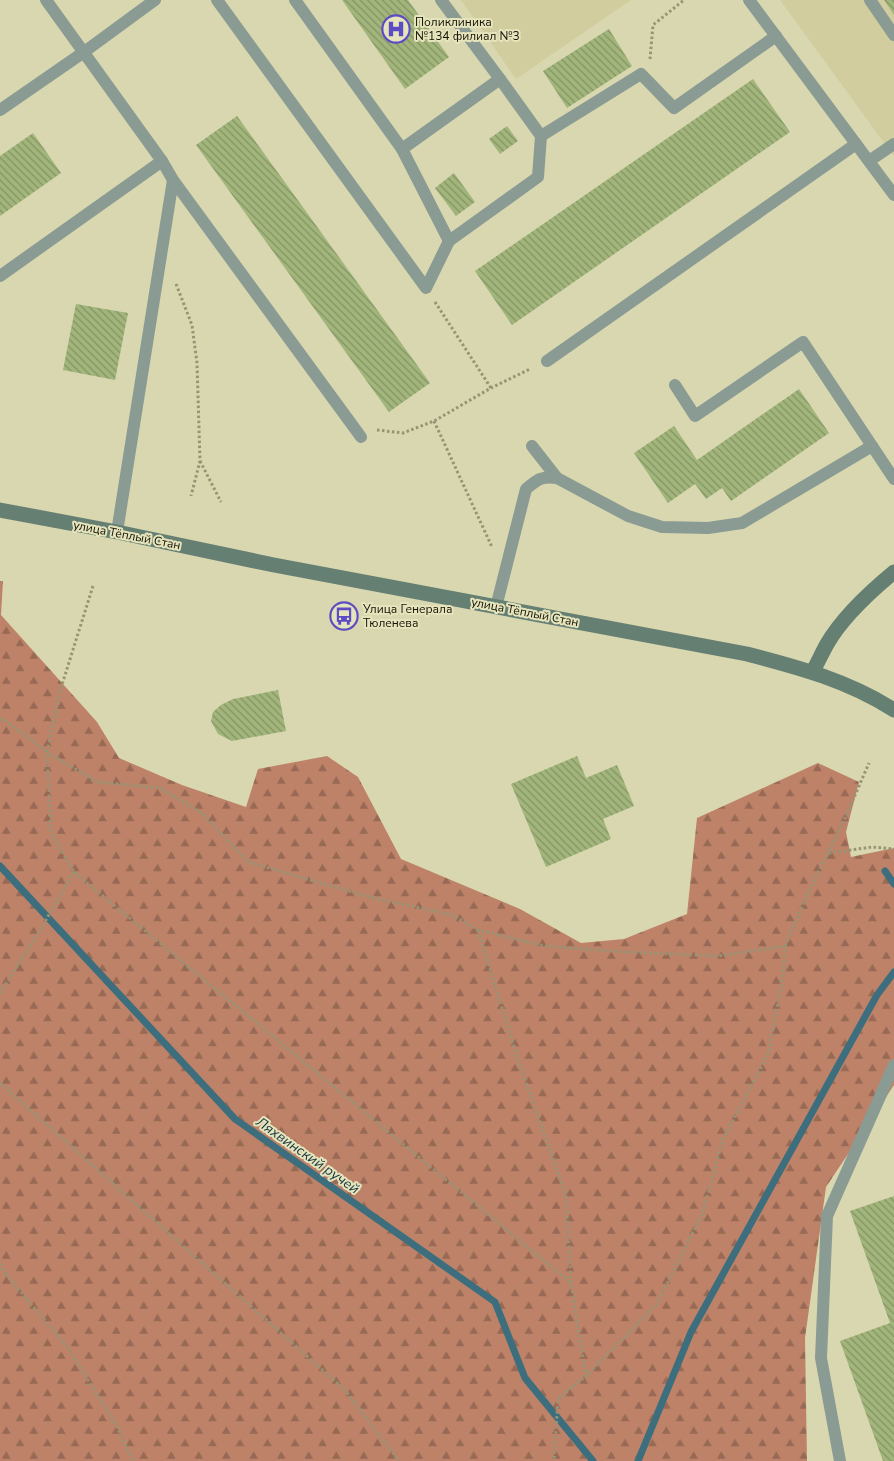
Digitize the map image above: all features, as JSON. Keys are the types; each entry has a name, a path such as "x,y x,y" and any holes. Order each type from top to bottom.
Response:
{"street":[{"name":"улица Тёплый Стан","path":"0,510 118,532 274,565 747,654 813,672 876,699 894,710"},
{"path":"813,672 828,642 850,614 879,584 894,572"}],"lane":[{"path":"46,0 162,161 173,180 358,432"},
{"path":"0,110 155,0"},
{"path":"217,0 426,288 449,241 538,177 541,136 441,0"},
{"path":"295,0 402,149 449,241"},
{"path":"749,0 894,195"},
{"path":"870,0 894,35"},
{"path":"541,136 641,74 674,108 776,36"},
{"path":"402,149 500,79"},
{"path":"547,361 856,144"},
{"path":"869,161 894,144"},
{"path":"0,276 162,161"},
{"path":"118,532 173,180"},
{"path":"675,385 695,416 803,342 894,479"},
{"path":"532,446 557,478"},
{"path":"496,607 526,489 537,479 546,477 557,478 628,516 662,527 708,528 742,523 872,446"},
{"path":"840,1461 821,1358 827,1216 894,1065"}],"path":[{"path":"649,82 652,25 684,0"},
{"path":"176,283 192,325 197,363 200,461 191,496"},
{"path":"426,288 491,388"},
{"path":"358,432 403,433 434,420 491,388 547,361"},
{"path":"434,420 492,547"},
{"path":"200,461 222,502"},
{"path":"93,586 60,691 47,752 51,833 74,872 572,1283"},
{"path":"0,719 6,721 47,752 98,782 160,788 202,814 248,862 370,897 452,915 478,930 544,946 718,956 785,946"},
{"path":"554,1461 558,1399 586,1376 657,1304 703,1212 723,1139 768,1054 783,977 785,946 869,763"},
{"path":"828,853 872,847 894,849"},
{"path":"0,993 44,925 74,872"},
{"path":"478,930 520,1066 566,1195 572,1283 586,1376"},
{"path":"0,1083 345,1390 399,1461"},
{"path":"0,1264 5,1273 68,1348 116,1424 133,1461"}],"shaded area":[{"path":"461,0 631,0 516,79"},
{"path":"780,0 894,0 894,156 888,148"}],"green space":[{"path":"0,581 3,581 1,615 97,722 119,758 182,785 246,807 258,769 327,756 358,777 401,859 520,909 581,943 624,939 687,914 697,818 818,763 859,782 846,832 851,857 894,848 894,1085 826,1187 805,1338 807,1461 0,1461"}],"building":[{"name":"Поликлиника №134 филиал №3","path":"342,0 408,0 449,57 405,89"},
{"path":"884,0 894,0 894,15"},
{"path":"609,29 632,66 567,108 543,71"},
{"path":"753,79 790,132 512,325 475,271"},
{"path":"237,116 430,383 389,412 196,145"},
{"path":"507,126 518,141 500,154 489,139"},
{"path":"33,133 61,173 0,216 0,156"},
{"path":"454,173 475,202 456,216 435,188"},
{"path":"76,304 128,313 115,380 63,370"},
{"path":"799,389 829,433 731,501 722,488 706,499 695,484 668,503 634,453 674,426 697,460"},
{"path":"278,690 286,731 232,741 218,734 211,721 213,712 221,705 233,699"},
{"path":"577,756 586,778 617,765 634,806 603,819 611,839 546,867 511,784"},
{"path":"894,1196 894,1461 883,1461 840,1341 890,1323 850,1211"}],"waterway":[{"name":"Ляхвинский ручей","path":"0,866 235,1119 495,1302 525,1378 593,1461"},
{"path":"885,871 894,884"},
{"path":"638,1461 691,1332 877,995 894,972"}],"place":[{"name":"Поликлиника №134 филиал №3","path":"396,29"},
{"name":"Улица Генерала Тюленева","path":"344,616"}]}
